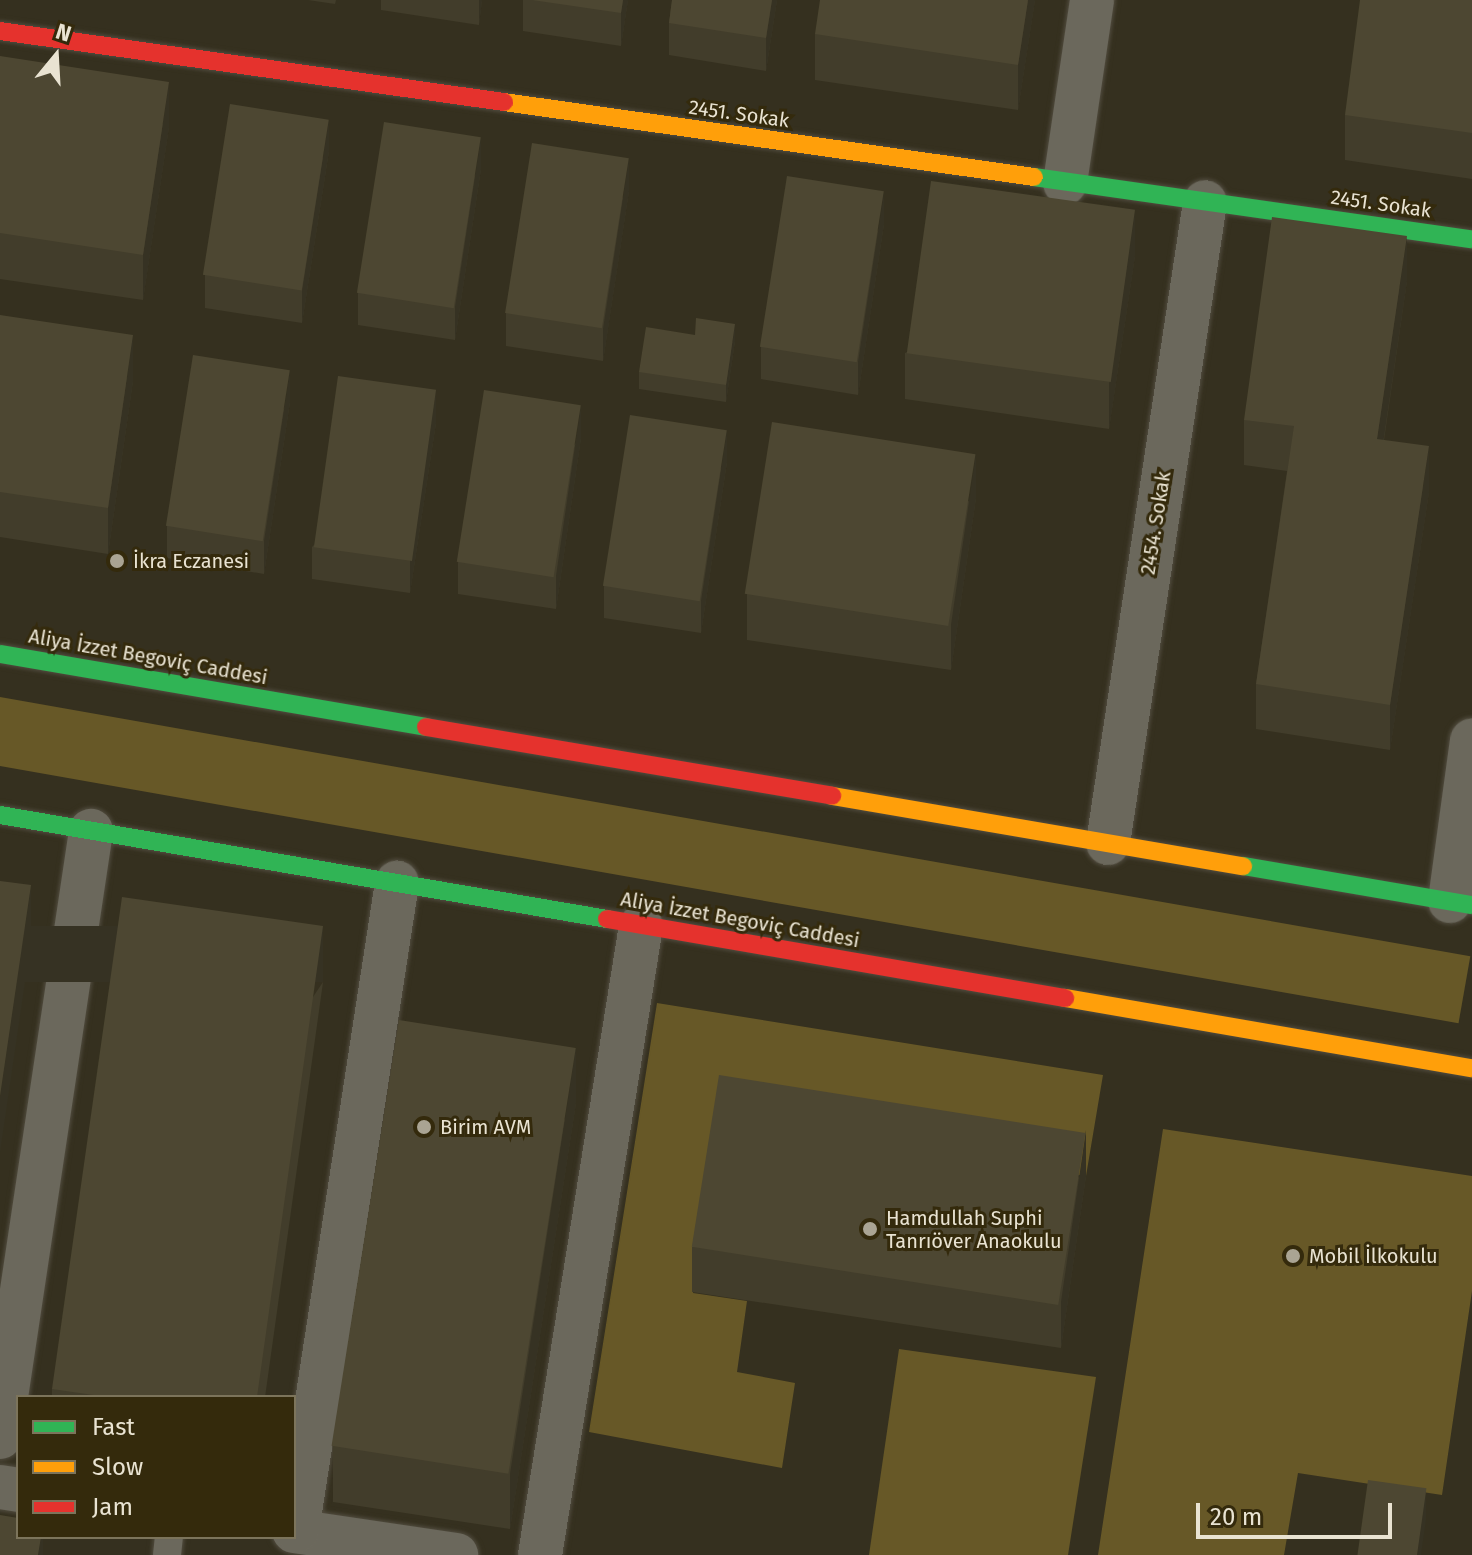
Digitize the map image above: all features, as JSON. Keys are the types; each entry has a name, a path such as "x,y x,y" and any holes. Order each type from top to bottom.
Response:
{"main road":[{"name":"2451. Sokak","path":"0,31 1472,239"},
{"name":"Aliya İzzet Begoviç Caddesi","path":"0,654 1461,903"},
{"name":"Aliya İzzet Begoviç Caddesi","path":"0,815 1472,1068"}],"street":[{"path":"1065,183 1092,0"},
{"name":"2454. Sokak","path":"1108,843 1205,202"},
{"path":"1461,903 1472,740"},
{"path":"0,1437 91,831"},
{"path":"296,1525 397,883"},
{"path":"540,1555 641,926"},
{"path":"296,1531 456,1555"}],"shaded area":[{"path":"0,697 1470,956 1459,1023 0,766"},
{"path":"657,1003 1103,1075 1086,1176 719,1121 693,1293 747,1301 737,1372 795,1383 782,1468 589,1432"},
{"name":"Mobil İlkokulu","path":"1163,1129 1472,1176 1472,1291 1442,1495 1298,1473 1284,1555 1098,1555"},
{"path":"899,1349 1096,1377 1068,1555 869,1555"}],"building":[{"path":"532,0 623,0 621,13"},
{"path":"672,0 772,0 766,38 669,23"},
{"path":"820,0 1028,0 1018,65 815,34"},
{"path":"1360,0 1472,0 1472,133 1345,115"},
{"path":"0,56 169,82 143,255 0,233"},
{"path":"230,104 329,120 302,291 203,275"},
{"path":"384,122 481,137 454,308 357,293"},
{"path":"532,143 629,158 602,328 505,313"},
{"path":"787,176 884,191 857,362 760,347"},
{"path":"931,181 1135,210 1111,382 907,353"},
{"path":"1272,217 1407,236 1377,439 1429,446 1390,705 1256,684 1294,426 1244,420"},
{"path":"0,315 133,335 108,508 0,492"},
{"path":"696,318 735,324 726,385 639,372 646,327 695,335"},
{"path":"193,355 290,370 263,541 166,526"},
{"path":"338,376 436,390 412,561 314,547"},
{"path":"484,390 581,405 554,577 457,562"},
{"path":"630,415 727,430 700,601 603,586"},
{"path":"772,422 975,454 948,626 745,594"},
{"path":"0,881 31,885 0,1096"},
{"path":"122,897 323,926 257,1395 93,1395 52,1389"},
{"path":"399,1020 576,1048 508,1474 332,1446"},
{"path":"719,1075 1085,1133 1058,1305 692,1247"},
{"path":"1368,1480 1426,1488 1417,1555 1357,1555"},
{"path":"0,1515 16,1518 16,1539 41,1539 38,1555 0,1555"}],"traffic: fast":[{"path":"1034,177 1472,239"},
{"path":"0,654 426,727"},
{"path":"0,815 607,919"},
{"path":"1243,866 1472,905"}],"traffic: slow":[{"path":"504,102 1034,177"},
{"path":"832,796 1243,866"},
{"path":"1065,998 1472,1068"}],"traffic: jam":[{"path":"0,31 504,102"},
{"path":"426,727 832,796"},
{"path":"607,919 1065,998"}],"place":[{"name":"İkra Eczanesi","path":"117,561"},
{"name":"Birim AVM","path":"424,1127"},
{"name":"Hamdullah Suphi Tanrıöver Anaokulu","path":"870,1229"},
{"name":"Mobil İlkokulu","path":"1293,1256"}]}
